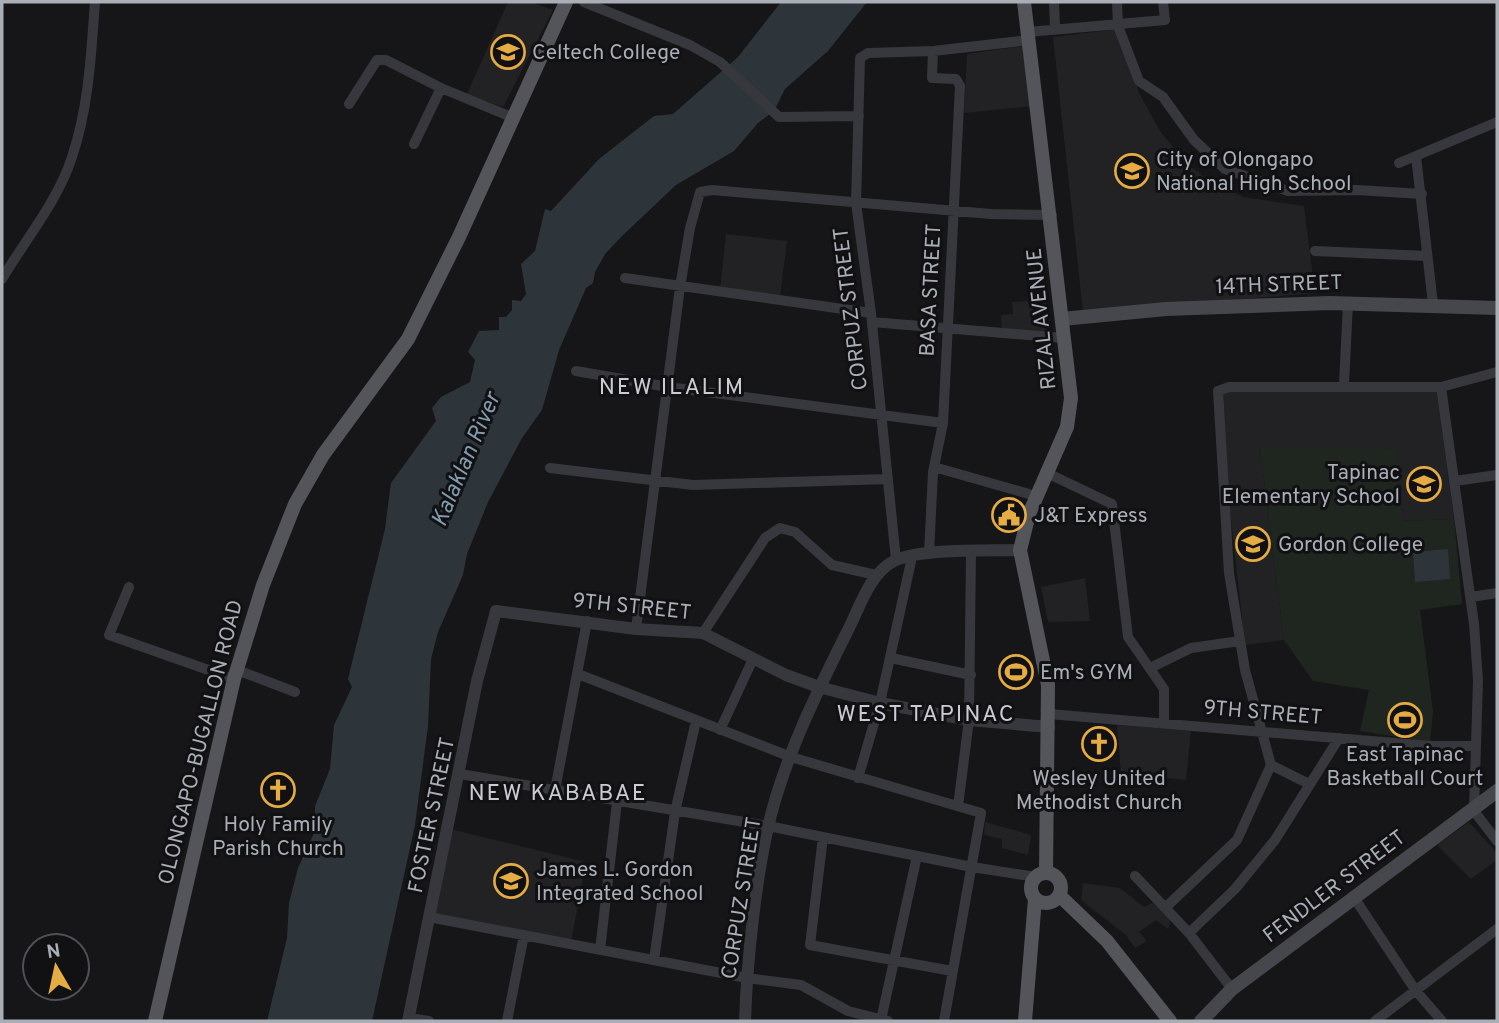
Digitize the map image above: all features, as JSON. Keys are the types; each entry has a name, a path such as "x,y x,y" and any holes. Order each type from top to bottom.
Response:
{"main road":[{"name":"OLONGAPO-BUGALLON ROAD","path":"155,1021 235,674 263,584 295,505 330,445 408,339 514,118 566,2"},
{"name":"RIZAL AVENUE","path":"1024,2 1052,215 1071,398 1066,427 1036,496 1020,550 1048,685 1049,720 1041,875"},
{"name":"14TH STREET","path":"1062,319 1166,309 1348,303 1497,308"},
{"name":"FENDLER STREET","path":"1201,1021 1232,989 1353,896 1474,811 1497,791"},
{"path":"1024,1021 1035,899 1031,885 1041,875 1058,878 1061,887 1059,895 1048,903 1035,899"},
{"path":"1059,895 1107,941 1170,1021"}],"street":[{"path":"2,279 52,199 72,159 88,94 94,2"},
{"path":"583,2 690,46 720,62 779,117 859,116"},
{"path":"1054,2 1055,28"},
{"path":"1117,2 1118,26 1139,81 1163,97 1194,140 1226,169 1288,191 1357,190 1422,194"},
{"path":"933,51 1029,36 1055,28 1118,26 1166,20 1163,2"},
{"name":"CORPUZ STREET","path":"896,560 872,317 856,203 860,58 863,55 933,51"},
{"name":"BASA STREET","path":"929,554 934,467 943,423 960,86 956,79 932,78 933,51"},
{"path":"349,104 377,60 386,60 441,88 514,118"},
{"path":"414,144 441,88"},
{"path":"1399,163 1497,122"},
{"path":"1416,156 1433,304"},
{"path":"636,629 680,287 690,228 700,192 712,190 991,214 1052,215"},
{"path":"1315,251 1427,257"},
{"path":"625,278 947,329 1064,338"},
{"path":"1344,384 1348,303"},
{"path":"576,371 668,387 943,423"},
{"path":"1166,907 1237,840 1271,765 1240,641 1229,573 1217,396 1220,390 1228,387 1344,384 1441,387 1497,372"},
{"path":"1441,387 1471,597 1477,673 1474,811 1497,841"},
{"path":"934,467 1036,496"},
{"path":"550,468 654,482 760,485 888,479"},
{"path":"1047,473 1111,503 1128,637 1164,689 1164,723"},
{"path":"1455,481 1497,475"},
{"path":"703,632 765,538 780,527 795,532 832,565 876,575"},
{"name":"CORPUZ STREET","path":"745,1021 747,978 768,826 791,757 819,687 876,575 896,560 929,554 1020,550"},
{"path":"958,806 969,720 971,551"},
{"path":"858,778 880,704 912,557"},
{"path":"129,587 109,635 295,692"},
{"path":"1471,597 1497,593"},
{"name":"9TH STREET","path":"493,617 496,611 502,610 636,629 703,632 753,659 819,687 880,704 969,720 1164,723 1431,746 1475,746"},
{"name":"FOSTER STREET","path":"408,1019 477,681 493,617"},
{"path":"555,790 587,621"},
{"path":"1150,668 1191,648 1240,641"},
{"path":"891,658 971,675"},
{"path":"720,730 753,659"},
{"path":"578,674 791,757 982,813 944,1021"},
{"path":"654,960 675,812 696,721"},
{"path":"1189,933 1235,890 1275,840 1339,738"},
{"path":"1271,765 1309,784"},
{"path":"460,774 768,826 972,867 1041,875"},
{"path":"600,950 617,802"},
{"path":"823,837 809,942 813,946 953,971"},
{"path":"429,917 747,978 801,985 848,1016 885,1021 917,856"},
{"path":"1135,876 1189,933 1232,989"},
{"path":"1353,896 1416,991 1442,1021"},
{"path":"1375,1021 1497,929"},
{"path":"507,1021 523,935"},
{"path":"408,1019 429,1021"}],"shaded area":[{"name":"Celtech College","path":"508,2 531,2 553,10 503,107 467,94"},
{"name":"City of Olongapo National High School","path":"1119,29 1139,93 1160,131 1185,162 1208,180 1243,197 1304,206 1315,293 1083,312 1053,37"},
{"path":"1023,46 1032,106 964,113 967,54"},
{"path":"726,234 787,241 780,296 720,289"},
{"path":"1046,300 1047,335 1002,334 1001,315 1013,314 1012,302"},
{"path":"1436,388 1454,519 1403,521 1260,448 1284,640 1245,645 1223,448 1223,392"},
{"path":"1260,448 1396,449 1403,521 1454,519 1462,604 1420,610 1433,712 1430,742 1360,731 1369,690 1313,681 1284,640"},
{"path":"1085,578 1090,621 1048,622 1041,587"},
{"path":"1117,725 1191,731 1186,780 1121,773"},
{"path":"985,822 1031,835 1028,855 1002,848 1002,839 984,835"},
{"path":"1469,822 1497,853 1497,860 1471,879 1437,845"},
{"name":"James L. Gordon Integrated School","path":"450,829 586,862 571,942 432,916"},
{"path":"1083,883 1120,888 1144,907 1152,903 1166,907 1170,923 1168,929 1156,920 1139,932 1147,941 1135,948 1126,935 1081,900"}],"water":[{"name":"Kalaklan River","path":"781,2 867,2 828,51 785,89 774,111 758,123 734,151 676,185 622,236 605,254 595,272 593,283 586,288 559,350 542,410 522,438 488,502 467,554 463,575 438,632 431,659 428,726 415,825 372,1021 267,1021 287,938 289,903 298,868 315,831 315,806 330,769 334,725 352,687 348,679 385,529 391,483 436,421 432,408 441,397 470,382 475,360 468,352 479,331 499,330 499,317 506,317 512,310 512,300 521,301 526,294 521,264 535,251 545,209 551,211 599,159 654,116 673,114 738,57"},
{"path":"1448,549 1450,579 1415,582 1413,552"}],"place":[{"name":"Celtech College","path":"508,52"},
{"name":"City of Olongapo National High School","path":"1132,171"},
{"name":"Tapinac Elementary School","path":"1424,484"},
{"name":"J&T Express","path":"1009,515"},
{"name":"Gordon College","path":"1253,544"},
{"name":"Em's GYM","path":"1016,672"},
{"name":"East Tapinac Basketball Court","path":"1405,720"},
{"name":"Wesley United Methodist Church","path":"1099,744"},
{"name":"Holy Family Parish Church","path":"278,790"},
{"name":"James L. Gordon Integrated School","path":"511,881"}],"district":[{"name":"NEW ILALIM","path":"672,386"},
{"name":"WEST TAPINAC","path":"926,713"},
{"name":"NEW KABABAE","path":"558,792"}]}
